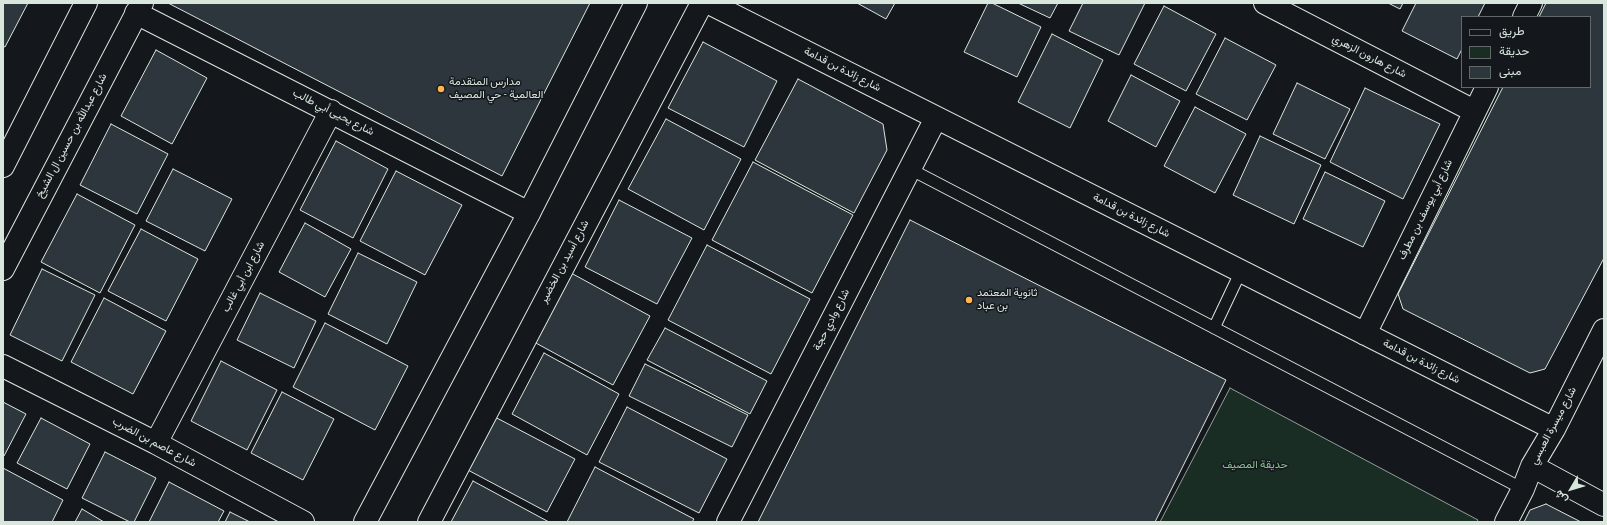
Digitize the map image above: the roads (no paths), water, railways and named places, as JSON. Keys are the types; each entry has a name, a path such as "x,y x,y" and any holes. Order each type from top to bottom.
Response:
{"street":[{"path":"3,166 86,3"},
{"path":"365,522 529,213 636,3"},
{"name":"شارع أسيد بن الخضير","path":"429,522 702,3"},
{"name":"شارع زائدة بن قدامة","path":"709,3 1554,429"},
{"name":"شارع هارون الزهري","path":"1265,3 1474,111"},
{"path":"1524,16 1531,3"},
{"name":"شارع يحيى أبي طالب","path":"139,8 331,111 529,213"},
{"name":"شارع عبدالله بن حسين ال الشيخ","path":"3,269 139,8"},
{"name":"شارع أبي يوسف بن مطرف","path":"1365,334 1486,88"},
{"name":"شارع ابن أبي غالب","path":"156,444 331,111"},
{"name":"شارع وادي حجة","path":"728,522 936,118"},
{"name":"شارع ميسرة العبسي","path":"1506,522 1523,489 1532,466 1554,429 1604,330"},
{"name":"شارع عاصم بن الضرب","path":"3,366 156,444 303,522"},
{"path":"1532,466 1604,505"}],"lane":[{"path":"910,169 1523,489"},
{"path":"1214,328 1241,271"}],"place":[{"name":"مدارس المتقدمة العالمية - حي المصيف","path":"441,89"},
{"name":"ثانوية المعتمد بن عباد","path":"969,300"}],"park label":[{"name":"حديقة المصيف","path":"1255,466"}]}
